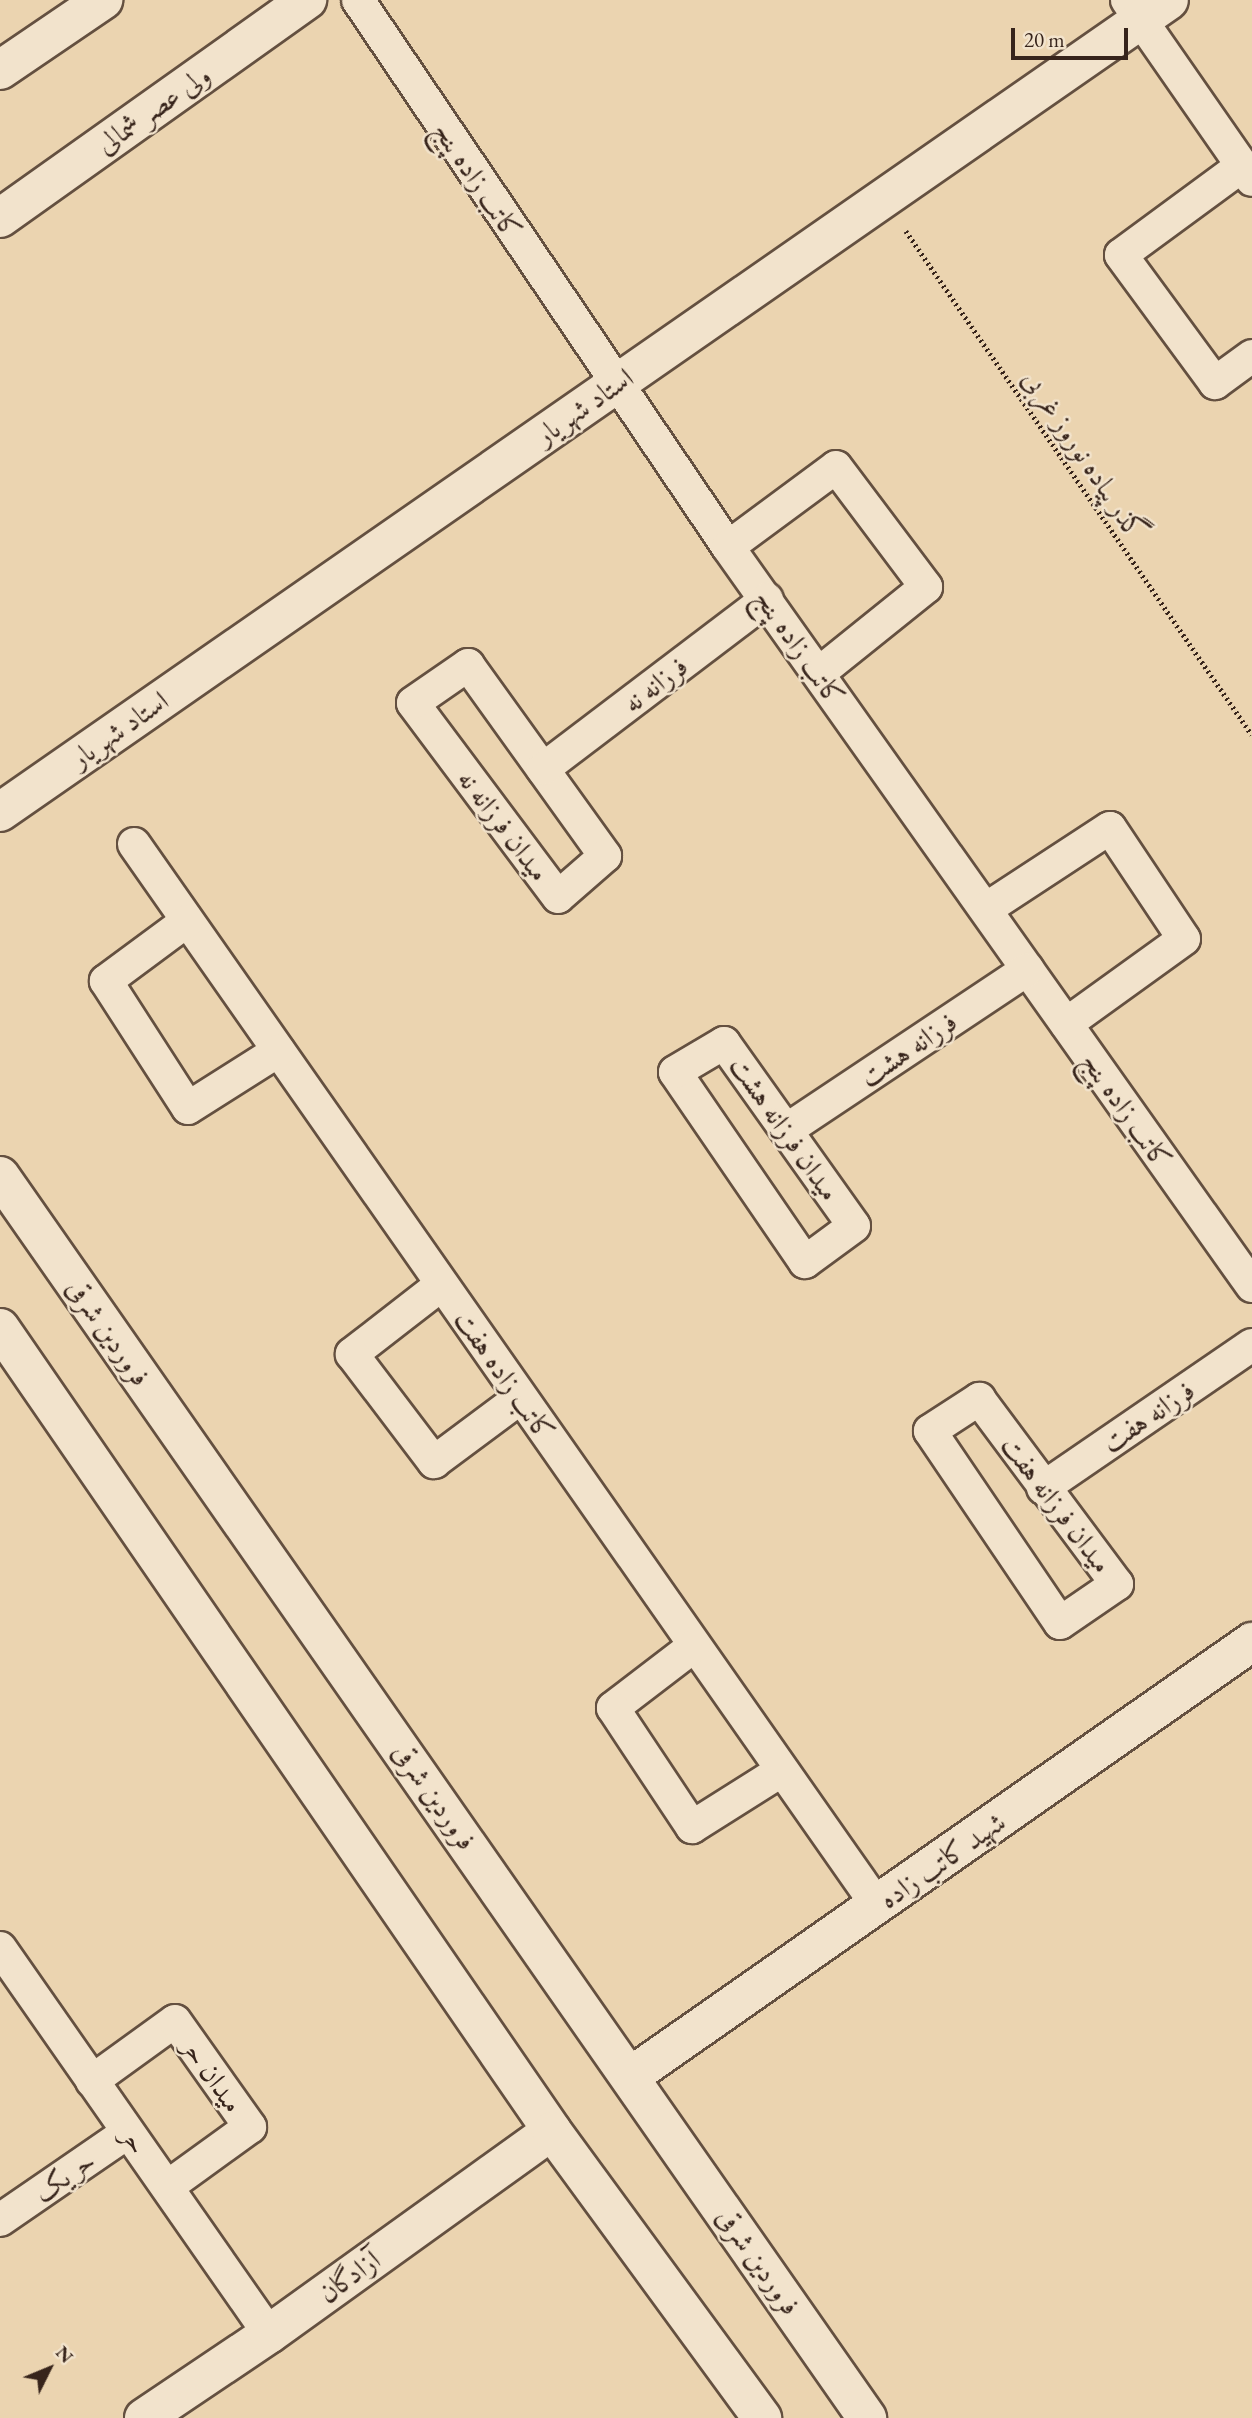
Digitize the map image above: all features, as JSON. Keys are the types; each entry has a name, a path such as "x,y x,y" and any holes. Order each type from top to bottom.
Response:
{"main road":[{"path":"0,70 103,0"},
{"name":"ولی عصر شمالی","path":"0,218 307,0"},
{"name":"استاد شهریار","path":"0,812 883,198 1145,7"},
{"name":"فروردین شرقی","path":"0,1176 867,2418"},
{"path":"0,1328 552,2131 762,2418"},
{"name":"شهید کاتب زاده","path":"631,2077 1252,1643"},
{"name":"آزادگان","path":"144,2418 269,2334 552,2131"}],"street":[{"name":"کاتب زاده پنج","path":"358,0 615,384 728,547 1249,1277"},
{"path":"1145,7 1247,173 1121,254 1214,383 1252,356"},
{"path":"728,547 836,467 926,587 819,673"},
{"name":"فرزانه نه","path":"543,769 767,599"},
{"name":"میدان فرزانه نه","path":"468,665 543,769 605,856 558,897 413,703 468,665"},
{"path":"986,909 1110,828 1184,939 1066,1024"},
{"name":"کاتب زاده هفت","path":"134,845 877,1905"},
{"path":"187,920 106,981 188,1108 278,1051"},
{"name":"فرزانه هشت","path":"788,1129 1028,969"},
{"name":"میدان فرزانه هشت","path":"724,1043 788,1129 855,1226 805,1262 675,1072 724,1043"},
{"path":"442,1285 352,1354 434,1462 520,1398"},
{"name":"فرزانه هفت","path":"1043,1488 1252,1345"},
{"name":"میدان فرزانه هفت","path":"979,1399 1043,1488 1117,1584 1060,1623 930,1431 979,1399"},
{"path":"694,1646 613,1708 692,1826 781,1771"},
{"name":"حر","path":"0,1948 269,2334"},
{"name":"میدان حر","path":"92,2081 176,2021 250,2127 167,2187"},
{"name":"حر یک","path":"0,2220 128,2132"}],"path":[{"name":"گذر پیاده نوروز غربی","path":"883,198 1252,735"}]}
